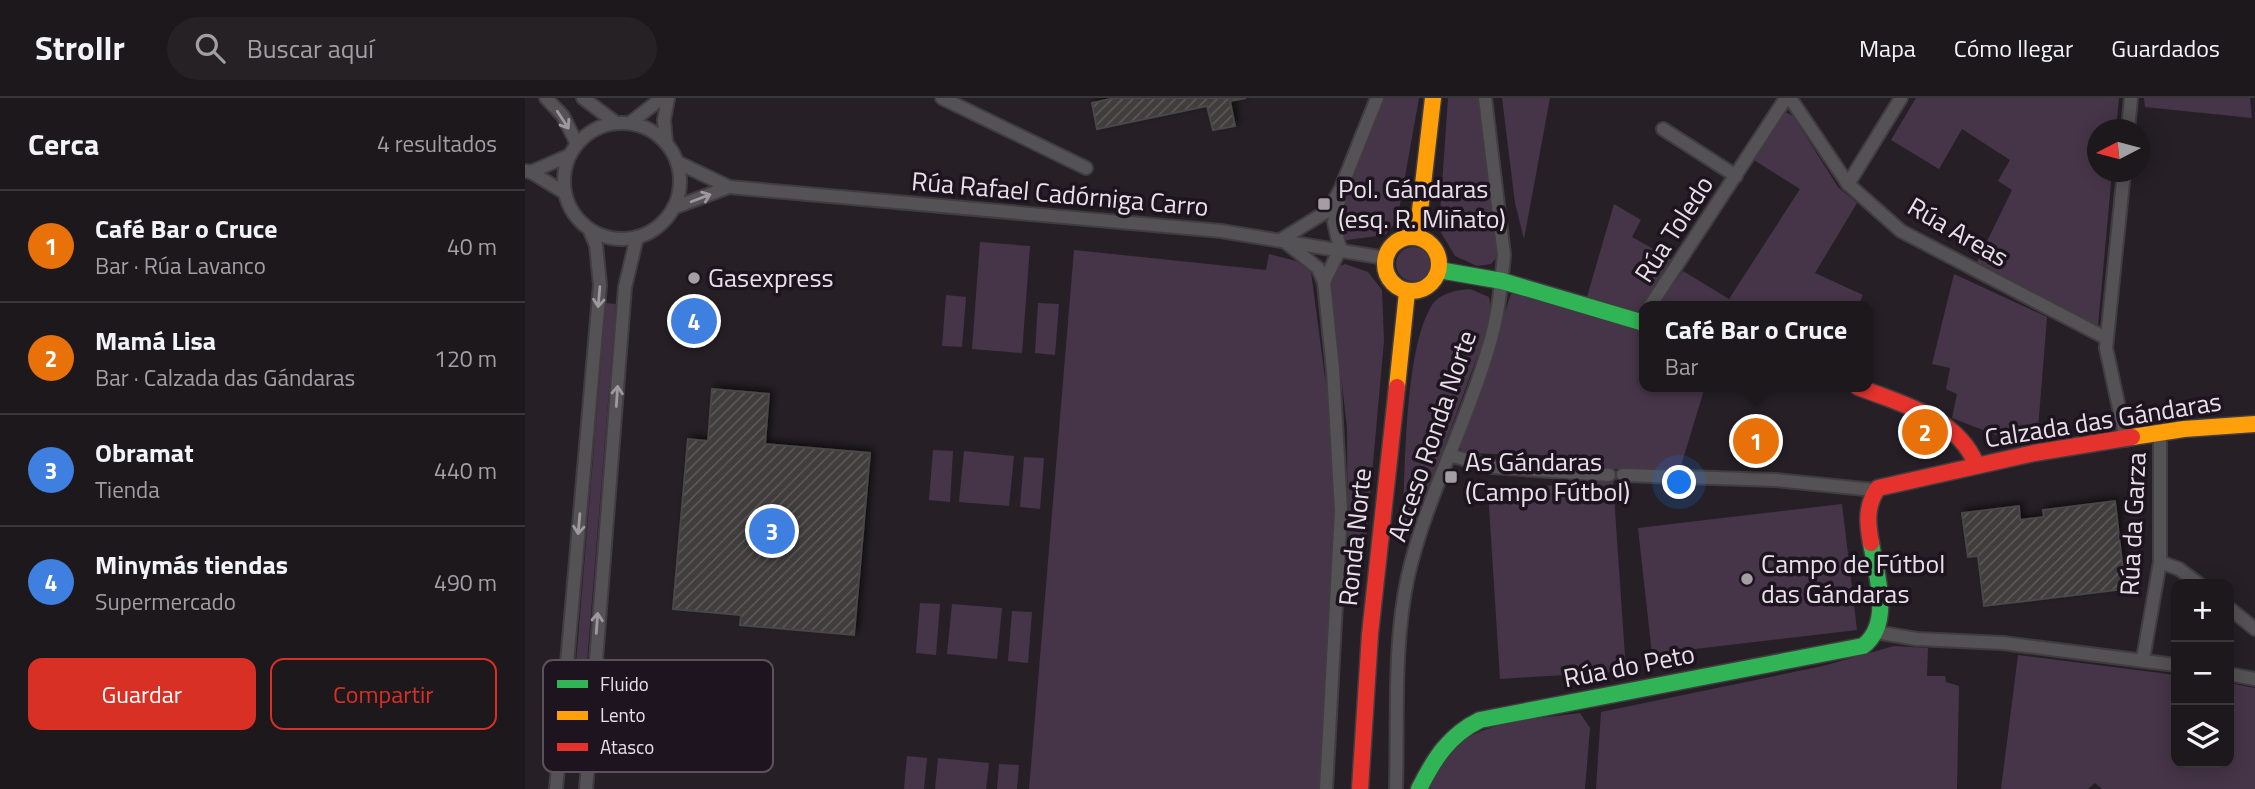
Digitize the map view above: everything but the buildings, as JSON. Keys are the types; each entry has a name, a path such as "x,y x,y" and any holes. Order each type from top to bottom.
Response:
{"main road":[{"path":"1417,237 1433,98"},
{"path":"1417,237 1426,240 1437,253 1439,270 1431,285 1424,290 1407,292 1392,283 1385,267 1385,258 1394,244 1401,239 1417,237"},
{"path":"1439,270 1502,281 1639,319"},
{"name":"Ronda Norte","path":"1360,789 1370,634 1407,292"},
{"path":"1870,392 1948,427 1969,445 1976,464"},
{"name":"Calzada das Gándaras","path":"1876,489 1976,464 2160,433 2255,424"},
{"path":"1875,632 1880,607 1868,505 1876,489"},
{"name":"Rúa do Peto","path":"1419,789 1444,744 1464,727 1480,719 1843,652 1864,645 1875,632"}],"street":[{"path":"546,98 563,116 577,144"},
{"path":"583,98 616,123"},
{"path":"630,123 661,98"},
{"path":"590,231 618,239 637,237 664,222 673,208 680,185 677,162 666,142 664,120 668,98"},
{"path":"942,98 1086,168"},
{"path":"1326,789 1341,501 1324,282 1318,268 1282,239 1329,210 1341,188 1377,98"},
{"name":"Acceso Ronda Norte","path":"1396,789 1401,623 1408,577 1489,347 1502,281 1504,255 1485,98"},
{"name":"Rúa Toledo","path":"1653,301 1788,98"},
{"name":"Rúa Areas","path":"1788,98 1848,184 1901,231 2106,338"},
{"path":"1848,184 1901,98"},
{"path":"2129,119 2131,98"},
{"path":"567,660 600,285 596,245 590,231 570,208 565,193 565,167 577,144 595,129 616,123 630,123 646,128 666,142"},
{"name":"Rúa Toledo","path":"1663,129 1736,176"},
{"path":"528,172 570,155"},
{"name":"Rúa Rafael Cadórniga Carro","path":"677,162 729,187 1147,223 1282,239 1385,258"},
{"path":"528,172 565,193"},
{"path":"2123,182 2106,359 2126,439"},
{"name":"Rúa Rafael Cadórniga Carro","path":"673,208 729,187"},
{"path":"1324,282 1340,249 1334,222 1341,188"},
{"path":"596,660 625,287 637,237"},
{"name":"Rúa da Garza","path":"2143,659 2159,562 2160,433"},
{"path":"1449,455 1493,467 1609,475"},
{"path":"1623,475 1776,480 1876,489"},
{"path":"2159,562 2179,569 2192,579"},
{"path":"2234,612 2255,629"},
{"path":"1875,632 1917,639 2003,643 2171,664"},
{"path":"2234,675 2255,679"}],"shaded area":[{"path":"1385,98 1419,98 1397,221 1385,235 1347,240 1341,235 1337,219"},
{"path":"1448,98 1479,98 1491,179 1497,257 1491,264 1477,266 1455,256 1439,229"},
{"path":"1502,98 1550,98 1524,239 1515,203"},
{"path":"1916,98 2119,98 2117,119 2087,119 2087,182 2111,182 2098,326 1975,266 2012,190 1998,181 2010,160 1962,129 1939,169 1891,140"},
{"path":"2144,98 2250,98 2252,118 2145,107"},
{"path":"1785,112 1793,116 1838,187 1857,203 1815,273 1863,295 1860,301 1660,301 1683,271 1729,299 1800,189 1754,160"},
{"path":"1614,204 1641,220 1632,237 1671,259 1645,301 1639,301 1638,312 1587,297"},
{"path":"980,242 1030,246 1022,353 972,349"},
{"path":"1413,247 1425,252 1430,264 1425,276 1413,281 1401,276 1396,264 1401,252"},
{"path":"1074,250 1266,270 1269,254 1296,261 1311,272 1330,416 1335,478 1319,789 1029,789"},
{"path":"1345,264 1368,272 1382,290 1384,341 1363,574 1348,570 1347,428 1331,288 1332,270"},
{"path":"1954,274 2047,317 2037,441 2009,440 1952,418 1957,394 1946,389 1950,368 1932,364"},
{"path":"1470,289 1489,297 1491,309 1488,327 1413,532 1402,534 1411,383 1423,326 1432,305 1439,298 1454,291"},
{"path":"1511,294 1639,329 1639,392 1703,392 1679,472 1590,468 1567,456 1462,453 1460,446"},
{"path":"946,295 966,297 962,347 942,346"},
{"path":"606,303 616,304 587,660 576,660"},
{"path":"1038,303 1059,304 1055,355 1035,353"},
{"path":"933,450 953,451 950,502 929,500"},
{"path":"964,451 1014,456 1009,506 959,502"},
{"path":"1024,457 1044,458 1040,509 1020,507"},
{"path":"1613,481 1626,671 1500,679 1488,490"},
{"name":"Campo de Fútbol das Gándaras","path":"1842,504 1857,630 1652,654 1638,528"},
{"path":"920,603 940,604 936,655 916,653"},
{"path":"952,604 1002,608 997,659 947,654"},
{"path":"1012,611 1032,612 1028,663 1008,661"},
{"path":"1894,646 1928,648 1927,676 1945,676 1946,682 1959,686 1957,789 1596,789 1601,712 1823,666"},
{"path":"2018,655 2171,674 2171,768 2234,768 2234,684 2255,688 2255,789 2102,789 2095,783 2088,789 2001,789"},
{"path":"1580,713 1590,728 1585,789 1428,789 1443,758 1474,734 1508,723"},
{"path":"907,756 927,758 924,789 904,789"},
{"path":"938,758 989,763 986,789 935,789"},
{"path":"999,764 1019,765 1017,789 997,789"}],"traffic: fast":[{"path":"1439,270 1502,281 1639,322"},
{"path":"1419,789 1443,749 1459,733 1480,720 1863,646 1878,625 1880,612 1879,583 1871,543"}],"traffic: slow":[{"path":"1417,237 1433,98"},
{"path":"1417,237 1427,241 1435,249 1439,264 1435,279 1427,287 1407,291 1397,287 1389,279 1385,259 1389,249 1397,241 1417,237"},
{"path":"1397,387 1407,292"},
{"path":"2132,437 2184,429 2255,424"}],"traffic: jam":[{"path":"1360,789 1370,634 1397,387"},
{"path":"1871,392 1909,406 1942,423 1967,448 1976,464"},
{"path":"1871,543 1869,514 1871,501 1878,488 2034,453 2132,437"}],"place":[{"name":"Pol. Gándaras (esq. R. Miñato)","path":"1324,204"},
{"name":"Gasexpress","path":"694,278"},
{"name":"Minymás tiendas","path":"694,321"},
{"name":"Mamá Lisa","path":"1925,432"},
{"name":"Café Bar o Cruce","path":"1756,441"},
{"name":"As Gándaras (Campo Fútbol)","path":"1451,477"},
{"name":"Obramat","path":"772,531"},
{"name":"Campo de Fútbol das Gándaras","path":"1747,579"}]}
